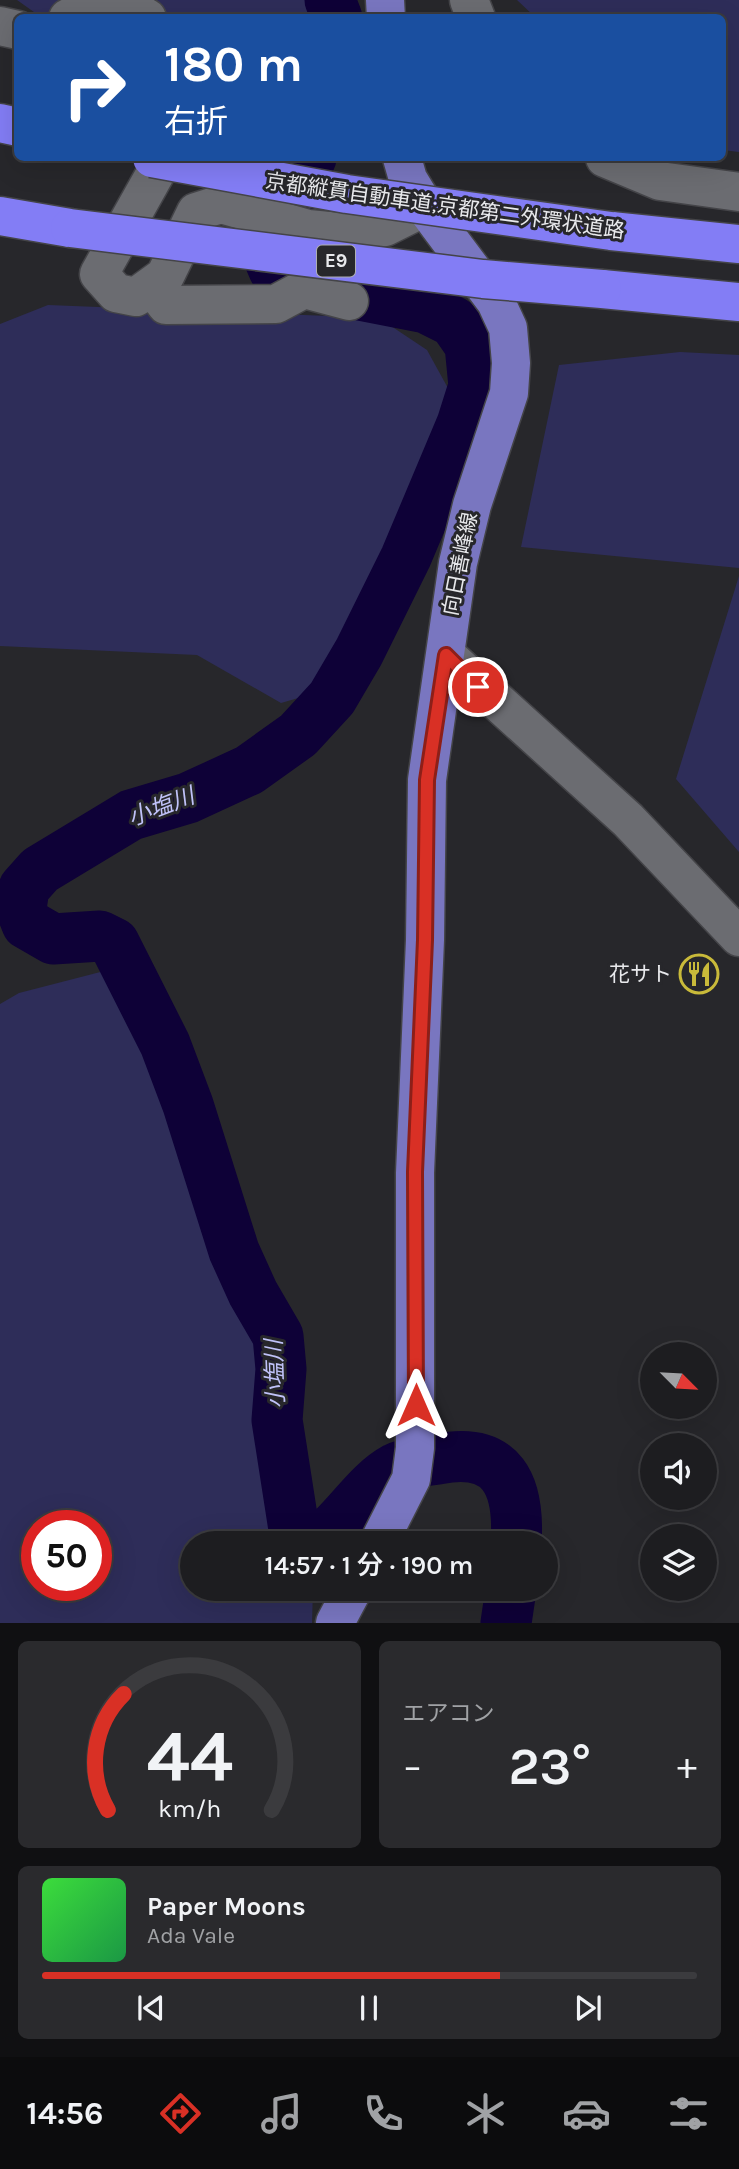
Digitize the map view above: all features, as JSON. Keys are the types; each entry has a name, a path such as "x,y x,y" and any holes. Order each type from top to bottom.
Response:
{"highway":[{"name":"京都縦貫自動車道;京都第二外環状道路","path":"168,161 347,194 611,231 739,244"},
{"name":"E9","path":"0,216 70,228 483,279 739,302"}],"main road":[{"name":"向日善峰線","path":"384,1531 413,1464 415,1172 425,940 427,780 446,655 449,613 472,505 509,393 511,363 508,328 496,302 425,207 408,179 403,161"},
{"path":"335,1623 347,1601"}],"street":[{"path":"77,14 91,8 129,8 140,14"},
{"path":"162,161 99,274 116,293 136,297 165,276 197,212 221,204 308,229 350,233 385,227 425,207"},
{"path":"612,161 660,181 739,192"},
{"path":"152,286 166,305 276,304 304,289 349,301"},
{"path":"446,655 628,820 739,937"}],"shaded area":[{"path":"17,0 341,0 341,14 37,14"},
{"path":"517,0 739,0 739,152 726,150 726,14 532,14"},
{"path":"48,305 379,318 427,350 449,390 418,548 350,683 281,703 197,655 0,646 0,324"},
{"path":"680,352 739,355 739,568 521,547 559,365"},
{"path":"739,576 739,852 676,779"},
{"path":"112,969 258,1321 311,1515 311,1531 180,1531 180,1601 313,1601 312,1623 0,1623 0,1004 19,993"}],"waterway":[{"name":"小塩川","path":"330,0 335,14"},
{"name":"小塩川","path":"296,1531 277,1420 281,1369 278,1336 253,1293 234,1251 188,1105 165,1044 114,943 100,936 53,939 27,924 21,909 24,888 40,870 131,815 188,798 249,770 298,735 332,698 359,652 406,557 462,424 474,386 470,345 454,322 426,308 303,284 274,270 268,256 271,237 309,161"},
{"name":"小塩川","path":"330,1531 374,1485 396,1468 460,1456 478,1458 503,1475 515,1504 516,1531"},
{"name":"小塩川","path":"506,1623 509,1601"}],"place":[{"name":"花サト","path":"699,974"}],"route":[{"path":"416,1405 415,1172 425,940 427,780 446,655 478,687"}]}
